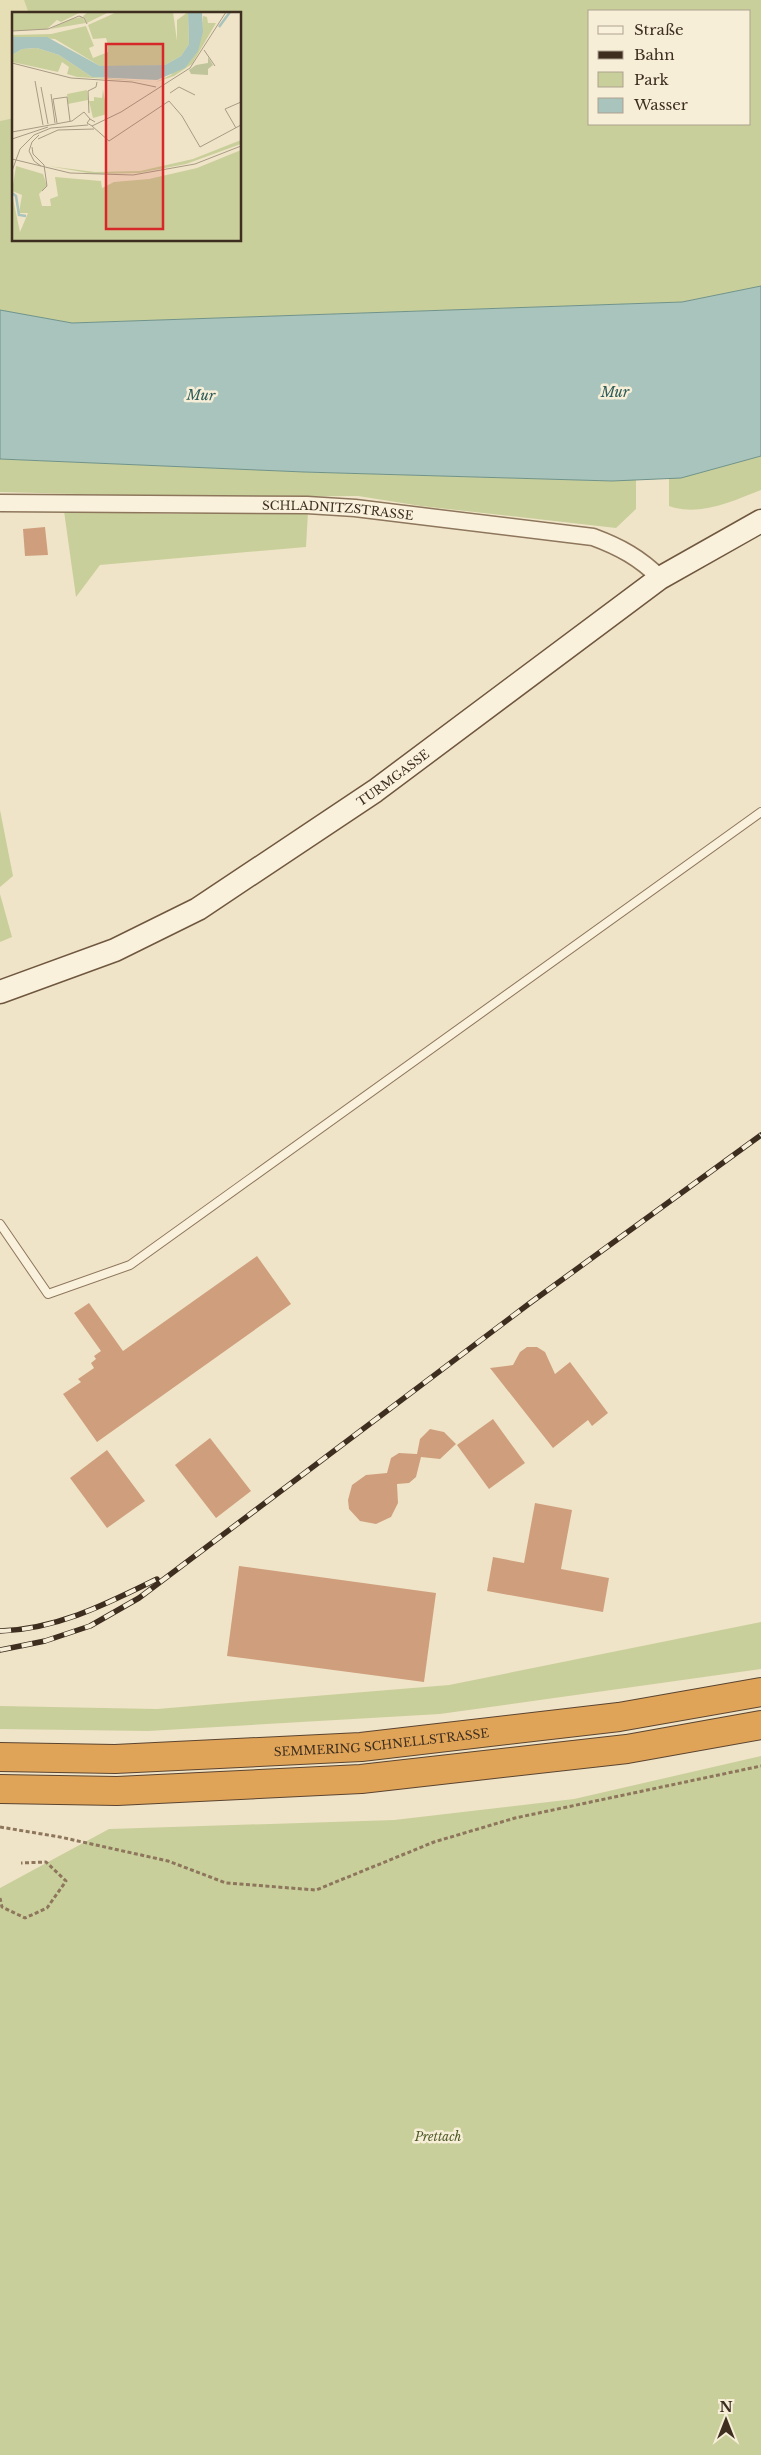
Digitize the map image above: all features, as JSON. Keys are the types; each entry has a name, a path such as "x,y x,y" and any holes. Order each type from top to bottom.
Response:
{"highway":[{"name":"SEMMERING SCHNELLSTRASSE","path":"0,1757 115,1759 361,1747 618,1717 761,1692"},
{"path":"0,1789 117,1791 361,1779 627,1748 761,1725"}],"main road":[{"name":"TURMGASSE","path":"0,992 115,950 198,909 375,791 660,578 761,521"}],"street":[{"name":"SCHLADNITZSTRASSE","path":"0,503 307,505 355,508 593,538 618,547 640,559 660,578"}],"lane":[{"path":"0,1224 48,1294 130,1264 761,812"}],"path":[{"path":"0,1827 60,1837 168,1861 226,1883 316,1890 434,1842 515,1818 761,1766"},
{"path":"0,1898 2,1906 25,1918 47,1908 66,1881 46,1862 21,1863"}],"shaded area":[{"path":"0,0 24,0 28,12 12,12 12,118 0,121"}],"green space":[{"path":"24,0 761,0 761,286 682,302 72,323 0,310 0,121 12,118 12,241 241,241 241,12 28,12"},
{"path":"761,456 761,490 727,503 704,509 680,509 669,506 669,478 681,478"},
{"path":"0,459 304,472 612,481 636,479 636,509 616,528 421,506 358,496 194,497 0,492"},
{"path":"64,511 171,514 308,512 306,547 100,565 76,597"},
{"path":"0,810 13,876 0,887"},
{"path":"0,894 12,937 0,942"},
{"path":"761,1622 761,1669 440,1714 148,1731 0,1729 0,1706 157,1709 449,1685"},
{"name":"Prettach","path":"761,1756 761,2455 0,2455 0,1888 109,1829 394,1820 574,1799"}],"water":[{"name":"Mur","path":"761,286 761,456 681,478 612,481 304,472 0,459 0,310 72,323 682,302"}],"building":[{"path":"45,527 48,555 25,556 23,529"},
{"path":"257,1256 291,1304 97,1442 63,1394 81,1382 78,1379 94,1368 91,1363 96,1359 94,1356 101,1351 74,1313 89,1303 123,1351"},
{"path":"527,1347 537,1347 545,1352 555,1374 570,1362 608,1413 592,1426 588,1420 553,1448 490,1368 513,1365 520,1352"},
{"path":"493,1419 525,1463 489,1489 457,1445"},
{"path":"430,1429 444,1432 456,1444 440,1459 421,1457 416,1477 409,1483 397,1484 398,1503 391,1517 376,1524 360,1521 349,1509 348,1500 352,1485 366,1475 387,1473 391,1458 399,1453 417,1454 420,1439"},
{"path":"210,1438 251,1491 216,1518 175,1465"},
{"path":"107,1450 145,1501 107,1528 70,1478"},
{"path":"535,1503 572,1510 561,1569 609,1578 603,1612 487,1591 493,1557 524,1563"},
{"path":"239,1566 436,1593 424,1682 227,1656"}],"railway":[{"path":"0,1650 45,1641 90,1626 139,1598 530,1303 761,1135"},
{"path":"0,1631 42,1626 81,1614 157,1579"}]}
